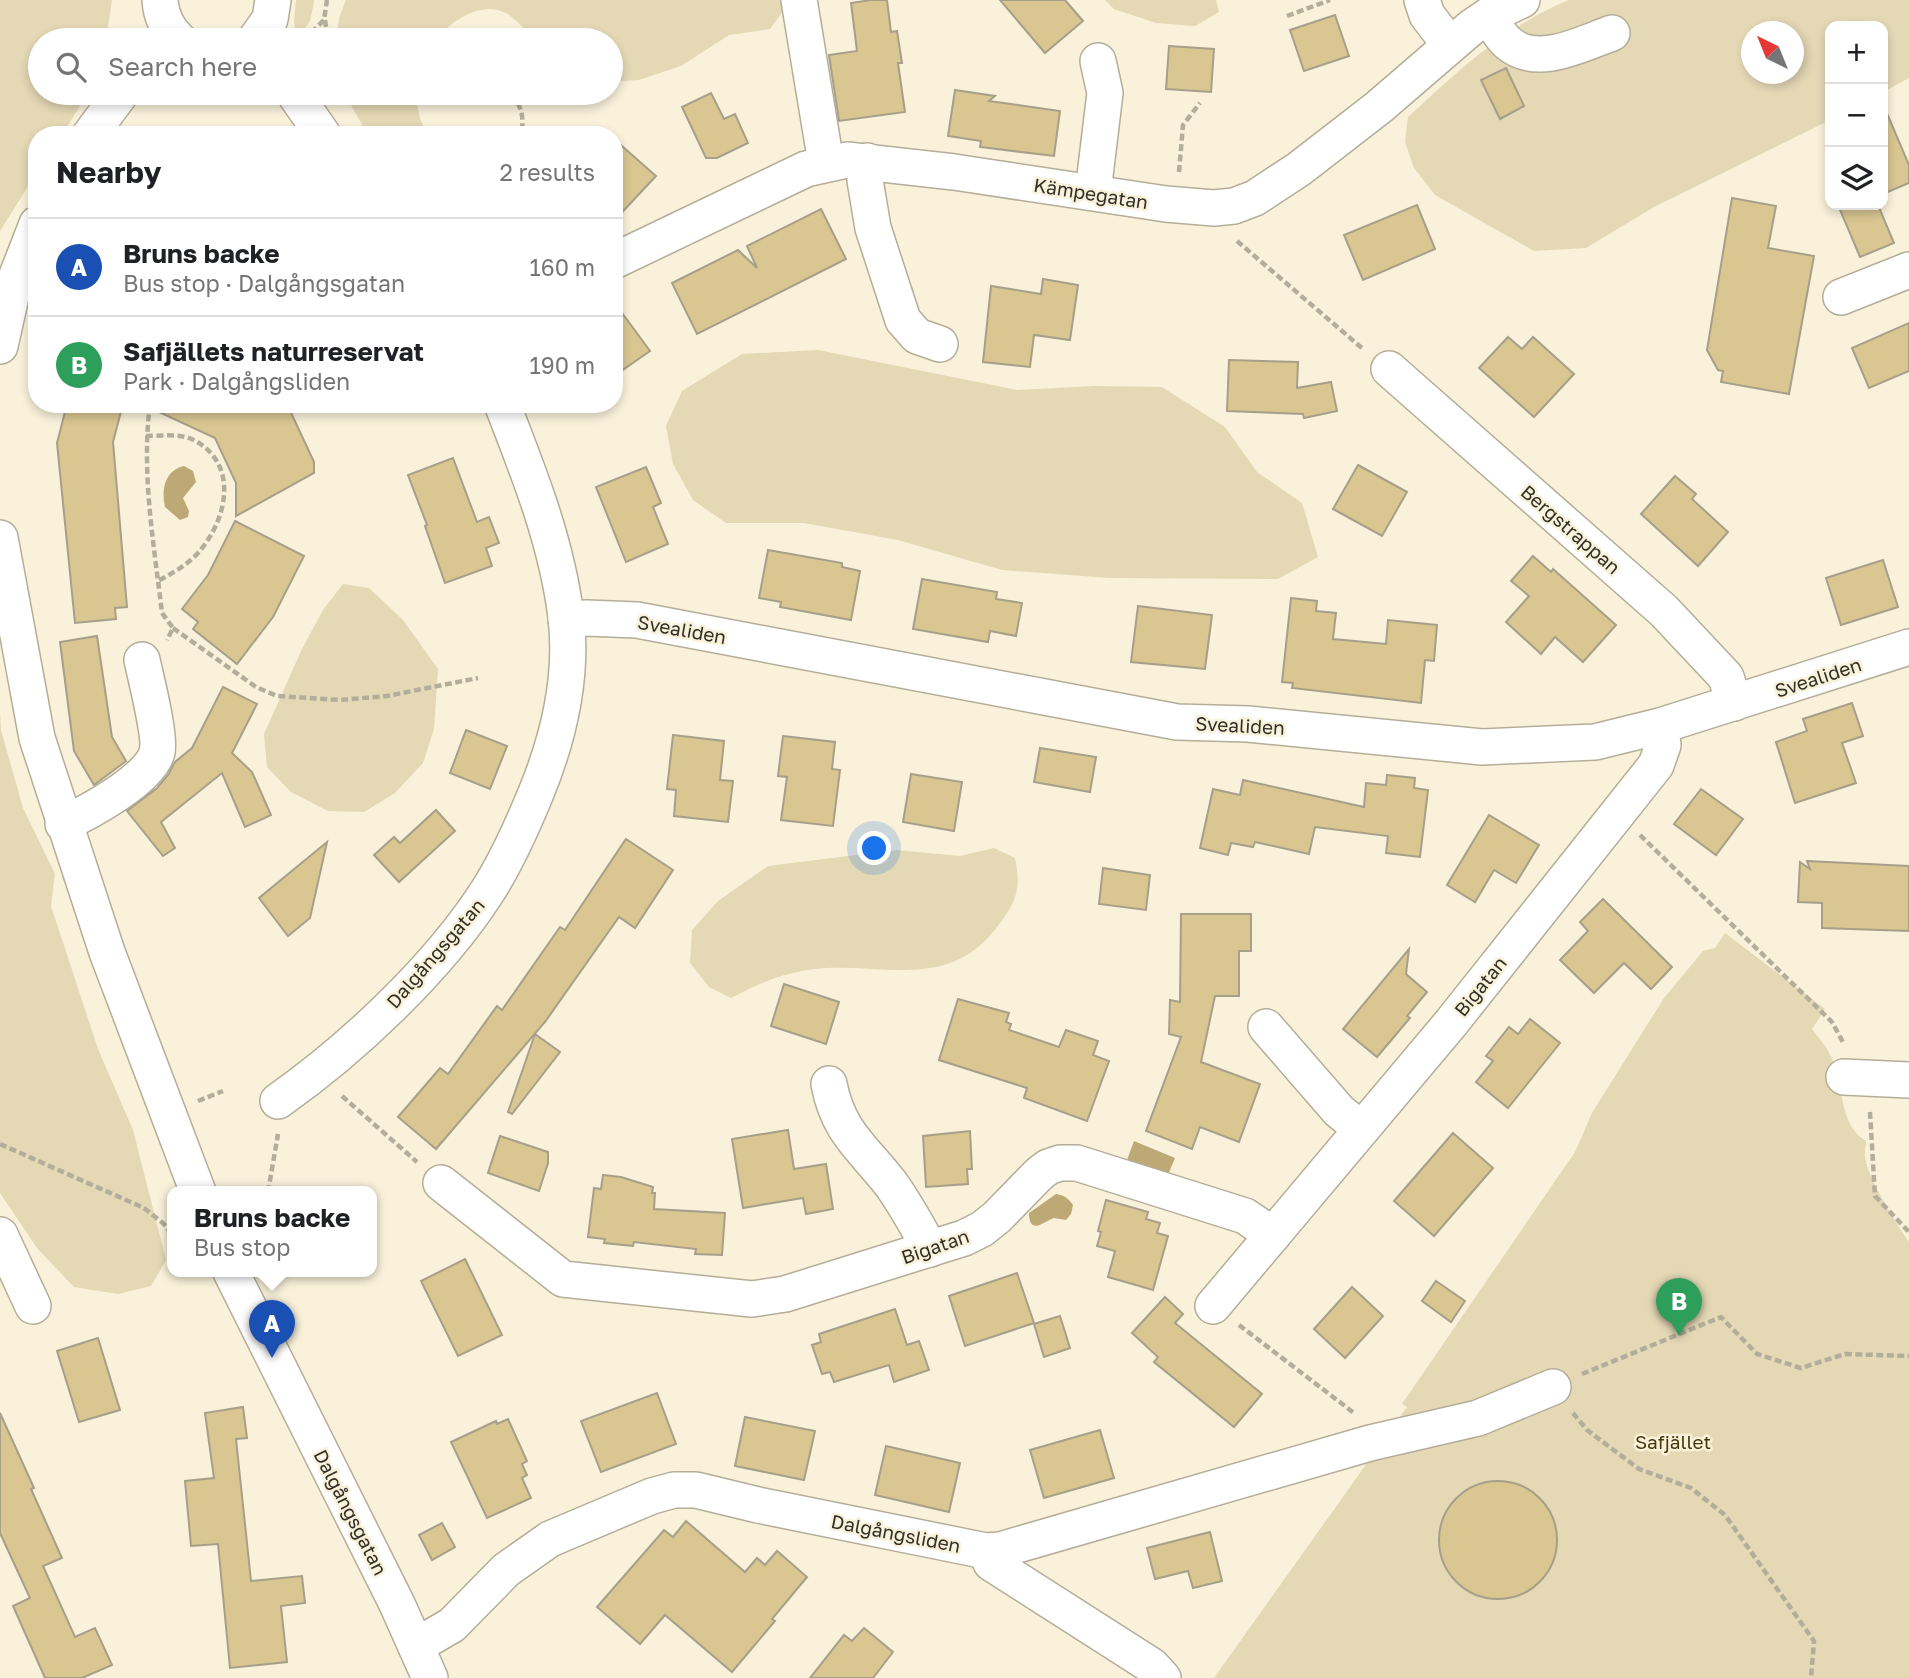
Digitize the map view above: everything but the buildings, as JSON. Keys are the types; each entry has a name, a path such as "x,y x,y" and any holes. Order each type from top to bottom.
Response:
{"street":[{"path":"160,0 168,28"},
{"path":"264,28 270,19 273,0"},
{"path":"799,0 826,163"},
{"path":"1422,0 1427,15 1450,45"},
{"name":"Kämpegatan","path":"623,257 806,169 847,160 1176,205 1213,208 1234,206 1278,185 1379,107 1488,16 1522,0"},
{"path":"1488,16 1507,43 1525,51 1548,54 1612,33"},
{"path":"1093,192 1105,93 1098,61"},
{"path":"97,126 112,105"},
{"path":"302,105 317,126"},
{"path":"867,161 865,180 873,228 903,320 917,336 940,344"},
{"path":"0,345 14,283 28,247"},
{"path":"1841,297 1909,270"},
{"name":"Bergstrappan","path":"1389,369 1664,611 1726,677 1734,703"},
{"name":"Dalgångsgatan","path":"278,1101 317,1074 413,984 460,930 488,891 520,834 545,772 566,685 566,619 554,555 536,496 505,413"},
{"path":"0,538 37,738 107,952 196,1186"},
{"name":"Svealiden","path":"566,619 638,620 1177,722 1248,724 1482,747 1595,742 1660,726 1909,647"},
{"path":"63,824 125,789 146,770 157,752 142,660"},
{"name":"Bigatan","path":"1213,1306 1451,1023 1656,765 1663,746 1660,726"},
{"path":"1266,1027 1339,1111 1360,1128"},
{"path":"1844,1077 1909,1080"},
{"path":"829,1084 833,1104 842,1124 852,1140 874,1162 893,1188 915,1220 930,1249"},
{"name":"Bigatan","path":"441,1183 564,1279 752,1299 785,1294 964,1238 982,1229 1039,1174 1060,1163 1076,1163 1245,1216 1273,1235"},
{"path":"0,1236 33,1306"},
{"name":"Dalgångsgatan","path":"234,1277 397,1604 430,1678"},
{"name":"Dalgångsliden","path":"416,1646 452,1625 506,1570 550,1539 652,1496 674,1490 696,1490 986,1551 1000,1550 1370,1443 1478,1418 1553,1387"},
{"path":"986,1551 991,1563 1152,1666 1163,1678"}],"path":[{"path":"326,28 327,0"},
{"path":"1287,16 1330,0"},
{"path":"316,28 324,20"},
{"path":"1176,205 1182,125 1200,103"},
{"path":"518,105 523,117 522,126"},
{"path":"1213,208 1216,223 1340,332"},
{"path":"149,413 146,436 147,484 162,613 173,628 256,687 277,696 340,700 376,697 478,678"},
{"path":"146,436 179,436 194,440 218,461 225,475 225,492 219,518 206,543 178,570 158,581"},
{"path":"142,660 162,649 173,628"},
{"path":"1617,813 1832,1022 1846,1046 1844,1077 1870,1106 1875,1196 1909,1232"},
{"path":"197,1102 223,1091"},
{"path":"269,1186 279,1122 278,1101"},
{"path":"357,1111 441,1183"},
{"path":"0,1144 144,1208 167,1228"},
{"path":"1213,1306 1361,1418 1370,1443"},
{"path":"1811,1678 1814,1641 1725,1515 1691,1488 1639,1469 1587,1430 1553,1387 1721,1317 1758,1354 1801,1368 1844,1354 1909,1356"}],"green space":[{"path":"0,0 112,0 108,28 28,28 28,105 81,105 68,126 28,126 28,186 0,231"},
{"path":"296,0 314,0 310,21 305,28 295,28"},
{"path":"346,0 781,0 783,11 770,29 729,35 681,66 639,80 623,81 623,28 523,28 506,13 486,9 466,15 447,28 338,28"},
{"path":"1105,0 1216,0 1219,12 1195,26 1156,23 1114,9"},
{"path":"1569,0 1909,0 1909,78 1888,89 1888,21 1825,21 1825,122 1654,207 1586,248 1534,251 1435,195 1414,168 1405,142 1408,117 1483,51 1524,23"},
{"path":"351,105 417,105 423,126 363,126"},
{"path":"818,350 1017,390 1095,386 1162,387 1225,427 1257,472 1302,503 1318,557 1278,579 1110,578 1002,570 898,540 804,523 726,523 693,500 673,464 666,426 682,391 742,354"},
{"path":"343,584 369,588 403,620 438,669 434,729 423,763 395,793 364,812 328,811 291,792 267,767 264,734 302,649 323,610"},
{"path":"0,712 1,730 23,808 55,874 51,906 98,1049 133,1130 166,1260 151,1286 118,1294 74,1287 37,1248 0,1193"},
{"path":"994,848 1015,858 1018,879 1016,895 997,927 977,948 956,961 933,968 909,970 807,970 768,981 731,998 709,987 690,963 692,930 718,901 768,866 896,850 960,856"},
{"name":"Safjället","path":"1725,933 1825,1009 1812,1029 1827,1050 1835,1068 1850,1124 1866,1141 1865,1158 1871,1177 1909,1242 1909,1678 1214,1678 1407,1407 1402,1404 1575,1152 1592,1113 1664,998 1703,951 1715,948"}],"shaded area":[{"path":"184,466 193,471 196,482 183,498 189,511 188,517 180,520 165,507 164,494 169,476"},
{"path":"1134,1141 1175,1158 1167,1177 1127,1160"},
{"path":"1056,1194 1066,1197 1073,1205 1071,1214 1066,1220 1054,1218 1035,1226 1032,1224 1029,1213"}],"place":[{"name":"Safjällets naturreservat","path":"1679,1336"},
{"name":"Bruns backe","path":"272,1358"}]}
